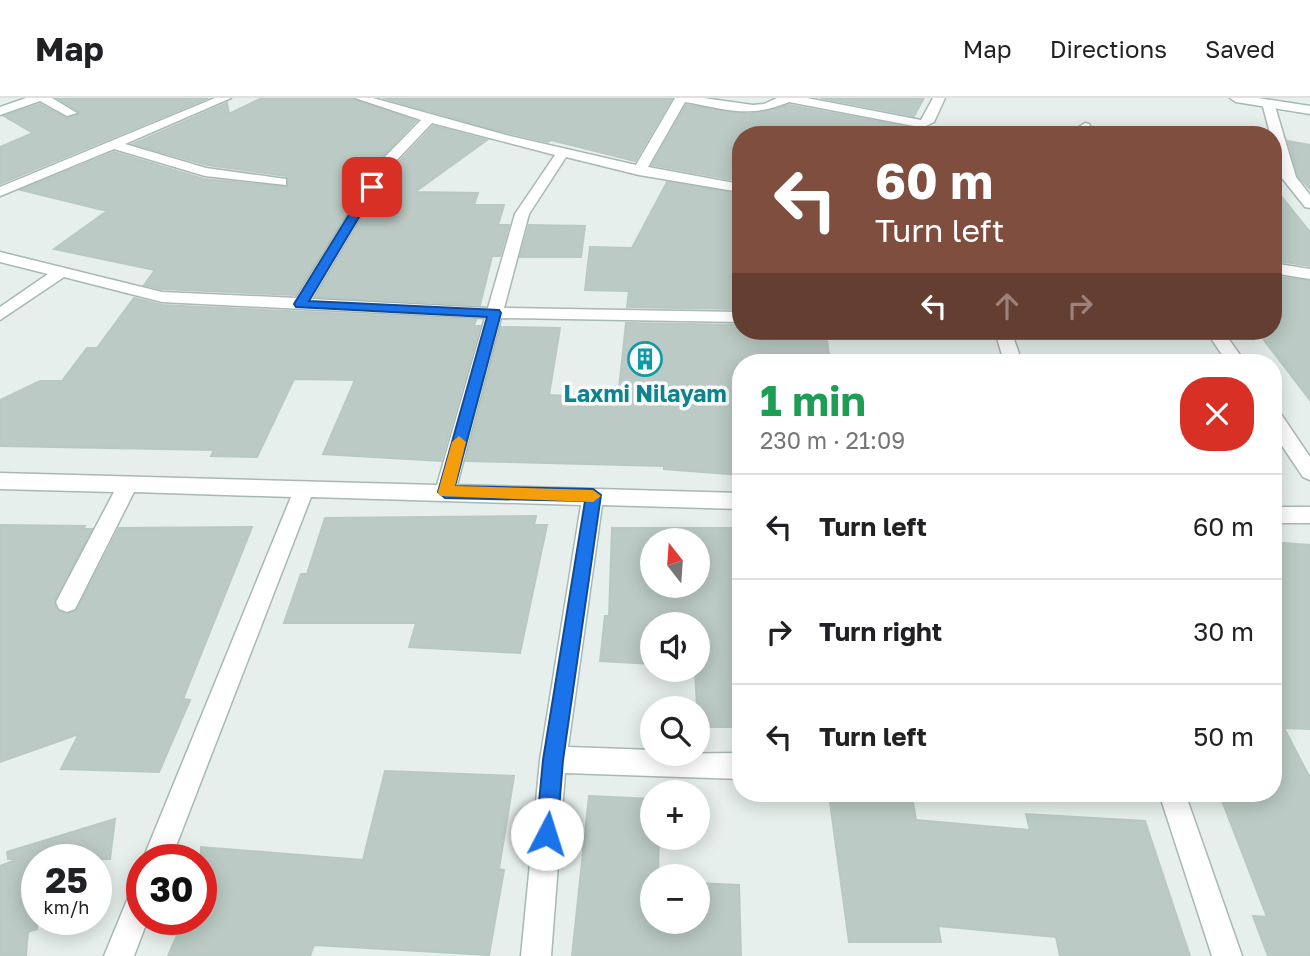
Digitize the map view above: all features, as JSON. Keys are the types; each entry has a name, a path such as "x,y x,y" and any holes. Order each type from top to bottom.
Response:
{"street":[{"path":"0,111 40,98 71,113"},
{"path":"0,192 225,98"},
{"path":"639,171 682,98 750,108 766,108 778,100 789,99 906,126"},
{"path":"923,126 928,122 939,98"},
{"path":"1236,98 1310,110"},
{"path":"371,99 429,119 562,154 639,171 732,187"},
{"path":"1268,103 1274,126"},
{"path":"300,304 386,164 429,119"},
{"path":"114,145 205,172 281,182"},
{"path":"1282,153 1289,178 1310,204"},
{"path":"445,492 522,215 562,154"},
{"path":"0,257 162,298 494,313 732,317"},
{"path":"1282,270 1310,274"},
{"path":"0,315 61,272"},
{"path":"1282,431 1310,472"},
{"path":"0,481 732,501"},
{"path":"67,602 128,485"},
{"path":"163,844 304,490"},
{"path":"536,956 553,760 593,495"},
{"path":"1282,514 1310,515"},
{"path":"553,760 732,766"},
{"path":"1175,802 1227,956"},
{"path":"119,956 127,935"}],"building":[{"path":"57,98 208,98 0,184 0,147 33,133 4,116 40,104 66,118 79,114"},
{"path":"262,98 352,98 416,121 379,160 295,295 162,289 144,285 155,270 54,249 107,211 21,190 114,152 204,179 288,187 286,176 207,165 133,144 227,103 229,114"},
{"path":"383,98 672,98 635,161 551,140 548,142 500,131"},
{"path":"821,98 924,98 914,116"},
{"path":"686,105 749,114 789,105 902,126 732,126 732,180 652,165"},
{"path":"433,126 487,140 415,192 478,193 474,205 504,205 498,225 509,225 500,256 492,256 480,305 316,297 393,168"},
{"path":"1288,141 1310,145 1310,189 1298,176"},
{"path":"667,182 732,193 732,309 627,307 629,291 585,290 590,247 632,248"},
{"path":"1282,197 1310,232 1310,266 1282,262"},
{"path":"529,225 585,226 581,257 520,257"},
{"path":"1282,277 1310,281 1310,400 1282,364 1282,354 1275,354 1264,340 1282,340"},
{"path":"134,298 162,305 476,320 474,326 480,326 441,461 323,454 355,380 294,379 257,457 211,456 214,450 0,446 0,400 40,381 62,381 87,348 97,348"},
{"path":"626,323 732,325 732,340 827,340 829,354 732,354 732,474 664,469 664,466 466,461 501,327 560,328 549,395 618,398"},
{"path":"536,516 534,525 547,525 520,653 409,647 416,623 284,623 301,574 307,574 325,518"},
{"path":"0,525 85,526 83,529 92,529 54,601 57,610 66,614 77,610 119,528 252,527 183,699 190,700 159,772 61,769 79,734 0,762"},
{"path":"612,528 640,528 640,598 710,598 710,528 732,528 732,727 710,727 710,696 696,696 696,682 710,682 710,612 640,612 640,663 600,661 605,616 609,616"},
{"path":"1282,543 1310,545 1310,729 1284,728 1310,778 1310,956 1268,956 1253,916 1267,917 1222,802 1282,802"},
{"path":"385,771 514,776 499,869 504,870 489,955 314,945 310,956 168,956 177,935 217,935 217,848 363,860"},
{"path":"589,796 640,798 640,850 659,850 658,864 640,864 640,934 710,934 710,884 739,885 741,956 572,956"},
{"path":"830,802 913,802 916,820 1030,830 1026,814 1145,821 1190,956 1060,956 1056,937 938,926 941,942 849,942"},
{"path":"115,819 112,844 33,844"},
{"path":"21,848 21,935 28,935 26,956 0,956 0,866 18,859 8,859 7,852"}],"slow traffic":[{"path":"459,442 445,492 593,496"}],"place":[{"name":"Laxmi Nilayam","path":"645,359"}],"route":[{"path":"372,187 300,304 494,313 445,492 593,495 553,760 547,834"}]}
